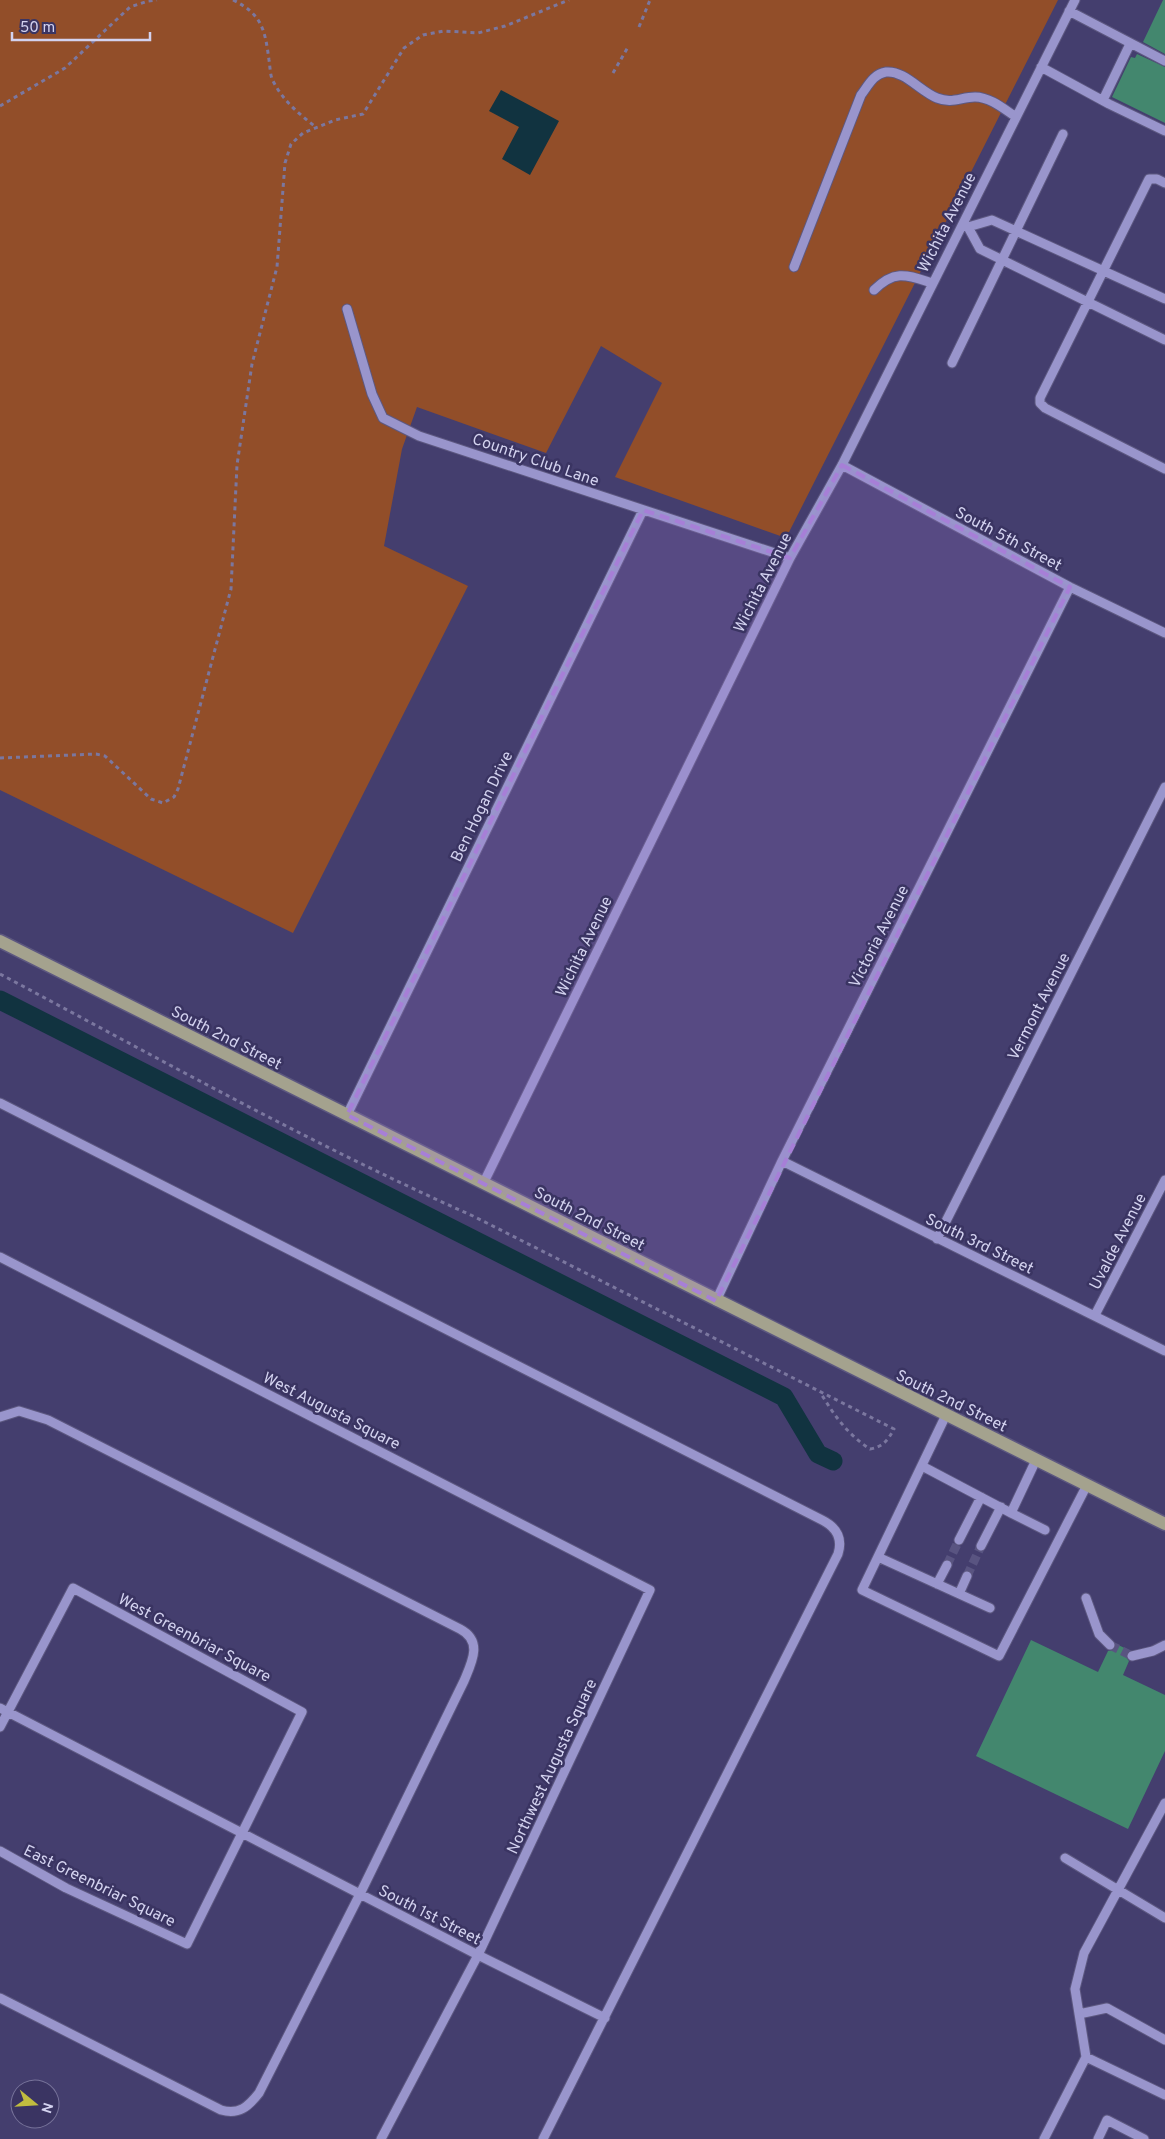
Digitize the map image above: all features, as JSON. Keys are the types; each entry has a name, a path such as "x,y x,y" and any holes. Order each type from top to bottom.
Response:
{"main road":[{"name":"South 2nd Street","path":"0,941 484,1182 716,1301 1165,1524"}],"street":[{"name":"Wichita Avenue","path":"484,1182 790,558 842,465 1075,0"},
{"path":"1069,11 1165,61"},
{"path":"1103,100 1130,44"},
{"path":"1041,67 1165,131"},
{"path":"794,267 861,95 877,74 887,72 898,74 926,94 941,100 962,100 973,96 983,98 1016,117"},
{"path":"952,363 1063,134"},
{"path":"1165,183 1157,179 1149,179 1040,398 1040,403 1045,408 1165,469"},
{"path":"1165,299 992,220 968,227 980,249 1165,340"},
{"path":"874,290 884,280 903,274 932,283"},
{"name":"Country Club Lane","path":"347,309 372,394 383,418 420,436 790,558"},
{"name":"South 5th Street","path":"842,465 1070,587 1165,633"},
{"name":"Ben Hogan Drive","path":"347,1115 643,510"},
{"name":"Victoria Avenue","path":"716,1301 782,1161 1070,587"},
{"name":"Vermont Avenue","path":"937,1239 1165,787"},
{"path":"0,1103 822,1520 836,1530 841,1546 838,1554 543,2139"},
{"name":"South 3rd Street","path":"782,1161 1165,1350"},
{"name":"Uvalde Avenue","path":"1095,1315 1165,1180"},
{"name":"West Augusta Square","path":"0,1257 650,1590"},
{"path":"0,1417 18,1411 48,1420 460,1629 471,1636 474,1646 464,1681 360,1894 259,2094 243,2110 236,2112 221,2110 0,1998"},
{"path":"946,1415 862,1590 999,1656 1087,1485"},
{"path":"1011,1512 1036,1460"},
{"path":"922,1466 1045,1530"},
{"path":"959,1540 980,1497"},
{"path":"981,1546 1001,1507"},
{"path":"878,1557 990,1608"},
{"path":"937,1584 947,1565"},
{"path":"959,1594 967,1576"},
{"name":"West Greenbriar Square","path":"4,1710 73,1588 302,1712 243,1834"},
{"name":"Northwest Augusta Square","path":"381,2139 478,1955 650,1590"},
{"path":"1086,1598 1099,1634 1110,1646"},
{"path":"1132,1656 1153,1651 1165,1645"},
{"path":"0,1727 4,1710"},
{"name":"South 1st Street","path":"4,1710 478,1955 605,2018"},
{"path":"1044,2139 1086,2057 1074,1989 1084,1953 1165,1803"},
{"name":"East Greenbriar Square","path":"0,1851 66,1888 187,1944 243,1834"},
{"path":"1065,1858 1165,1918"},
{"path":"1079,2014 1108,2008 1165,2040"},
{"path":"1086,2057 1165,2095"},
{"path":"1098,2139 1107,2120 1144,2139"}],"path":[{"path":"0,106 65,68 130,7 157,0"},
{"path":"233,0 246,6 260,21 266,36 272,78 280,94 295,111 317,128"},
{"path":"0,758 96,754 105,756 151,799 163,803 174,797 178,789 231,589 237,465 252,364 278,267 285,163 291,144 303,133 335,120 363,114 404,48 422,36 444,31 478,33 505,26 569,0"},
{"path":"639,27 650,0"},
{"path":"613,73 628,47"},
{"path":"0,974 262,1112 424,1194 473,1216 894,1429 888,1440 878,1448 870,1449 849,1433 820,1392"}],"highlighted area":[{"path":"842,465 1070,587 716,1301 347,1115 643,510 790,558"}],"shaded area":[{"path":"0,0 1058,0 786,538 615,477 662,383 601,346 546,453 417,407 402,449 384,546 468,586 293,933 0,790"}],"water":[{"path":"501,90 559,121 530,175 502,159 519,127 489,111"}],"building":[{"path":"1163,0 1165,0 1165,54 1143,42"},
{"path":"1137,54 1165,67 1165,123 1112,97 1131,57 1135,58"},
{"path":"1031,1640 1098,1672 1108,1651 1114,1650 1116,1644 1129,1650 1126,1657 1129,1661 1123,1675 1165,1695 1165,1751 1128,1829 976,1756"}],"waterway":[{"path":"0,1000 784,1397 818,1454 833,1461"}],"tunnel":[{"path":"947,1565 959,1540"},
{"path":"967,1576 981,1546"},
{"path":"1110,1645 1132,1656"}]}
